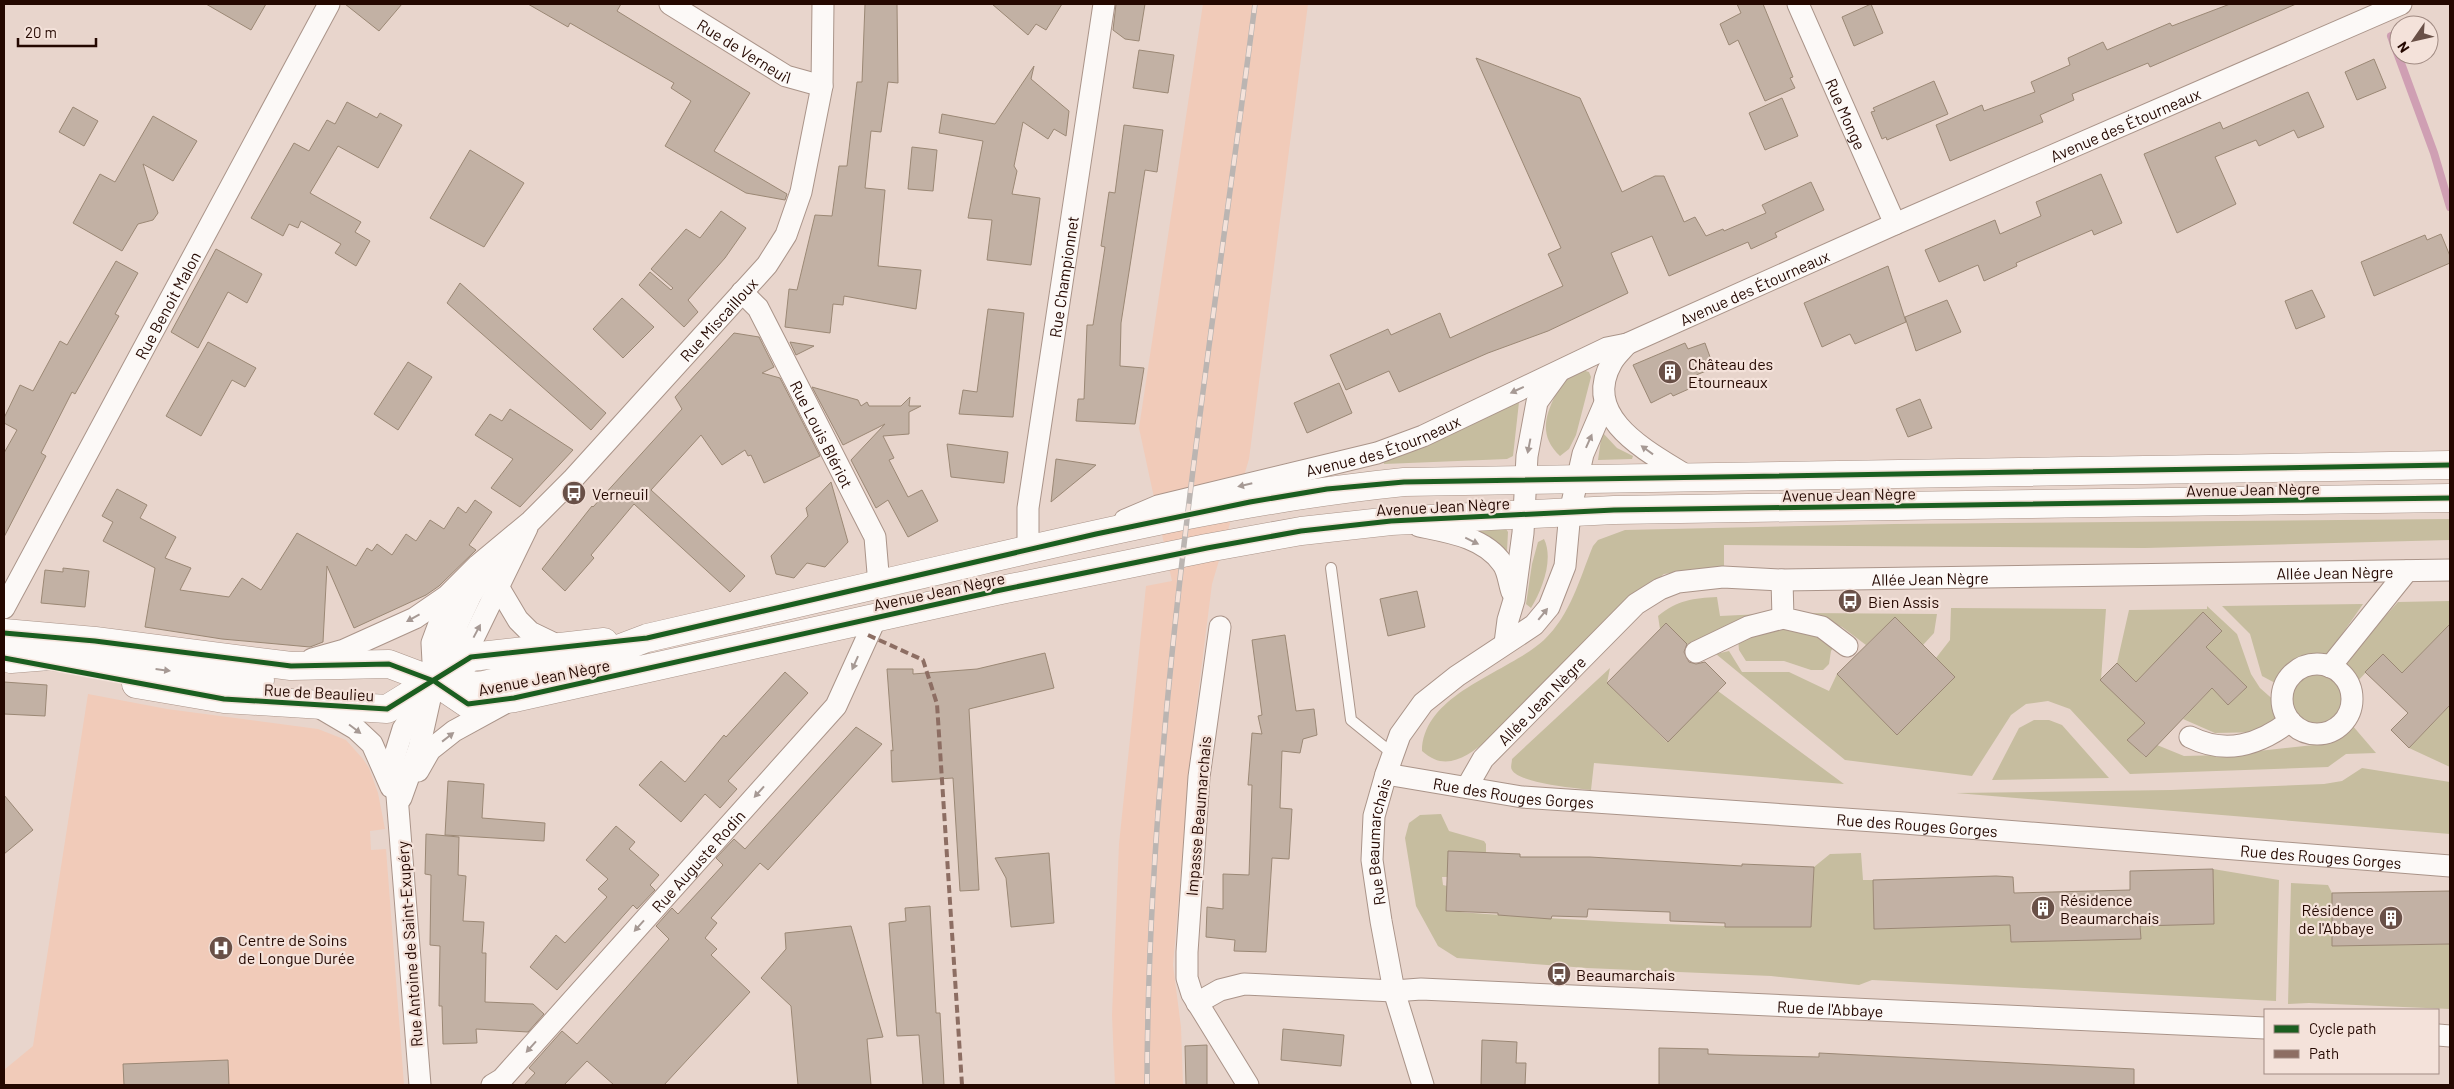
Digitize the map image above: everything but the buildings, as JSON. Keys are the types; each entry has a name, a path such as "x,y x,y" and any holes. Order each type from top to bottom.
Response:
{"main road":[{"name":"Avenue Jean Nègre","path":"434,681 480,686 586,661 648,638 1028,549 1250,502 1327,490 1404,482 1525,481 1577,478 2450,465"},
{"name":"Avenue Jean Nègre","path":"434,681 468,704 514,698 876,618 1207,548 1301,531 1391,521 1614,510 2450,498"},
{"name":"Avenue Jean Nègre","path":"434,681 471,657 559,646 648,638"},
{"name":"Rue de Beaulieu","path":"6,650 95,641 291,666 389,664 434,681"},
{"path":"6,650 217,676 329,685 434,681"},
{"name":"Rue de Beaulieu","path":"6,650 224,700 387,709 434,681"}],"street":[{"name":"Rue Benoit Malon","path":"4,608 329,4"},
{"name":"Rue de Verneuil","path":"670,4 786,76 822,86"},
{"name":"Rue Miscailloux","path":"478,565 531,522 572,480 767,265 786,236 801,192 822,86 823,4"},
{"name":"Rue Championnet","path":"1028,549 1028,508 1104,4"},
{"name":"Rue Monge","path":"1798,4 1895,224"},
{"name":"Avenue des Étourneaux","path":"1096,534 1158,506 1377,453 1423,436 1607,348 1627,344 1895,224 2401,4"},
{"name":"Rue Louis Blériot","path":"742,292 758,308 875,538 879,585"},
{"path":"1627,344 1612,362 1604,381 1604,405 1626,434 1687,476"},
{"path":"1504,643 1514,600 1527,456 1537,402 1560,370"},
{"name":"Rue Beaumarchais","path":"1423,1085 1394,991 1372,860 1374,816 1400,735 1423,703 1456,676 1534,625 1549,607 1565,566 1570,512 1583,454 1604,405"},
{"path":"1391,521 1458,534 1488,548 1503,564 1514,600"},
{"path":"434,681 474,637 531,522"},
{"path":"434,681 455,640 457,625 471,595 507,541"},
{"path":"434,681 432,643 439,624 478,565"},
{"path":"291,666 344,650 415,618 447,596 478,565"},
{"name":"Allée Jean Nègre","path":"1467,787 1483,759 1636,604 1660,589 1678,582 1723,577 1782,580 2450,570"},
{"path":"2330,667 2407,571"},
{"path":"1782,580 1783,618"},
{"path":"499,588 518,620 530,632 559,646"},
{"name":"Rue Auguste Rodin","path":"492,1085 502,1079 836,706 876,618"},
{"path":"1696,652 1748,627 1783,618 1822,627 1847,646"},
{"name":"Impasse Beaumarchais","path":"1220,627 1199,777 1187,952 1187,978 1192,994 1248,1085"},
{"path":"2319,664 2341,673 2348,683 2351,694 2351,706 2347,716 2340,725 2330,731 2319,734 2308,733 2290,721 2282,700 2283,690 2288,679 2296,670 2307,665 2319,664"},
{"name":"Rue Antoine de Saint-Exupéry","path":"420,1085 394,758 403,729 434,681"},
{"path":"399,803 430,750 454,731 514,698"},
{"name":"Rue de Beaulieu","path":"314,704 356,729 372,744 399,803"},
{"path":"2190,737 2207,745 2227,747 2256,742 2276,732 2290,721"},
{"name":"Rue des Rouges Gorges","path":"1386,774 1522,797 1894,822 2450,866"},
{"path":"1198,1003 1220,990 1244,984 1394,991"},
{"name":"Rue de l'Abbaye","path":"1394,991 1430,990 2264,1028"}],"lane":[{"path":"1331,568 1351,720 1393,754"}],"shaded area":[{"path":"1203,4 1308,4 1249,459 1212,584 1193,734 1173,965 1181,1027 1183,1085 1115,1085 1112,1015 1119,844 1146,586 1172,581 1139,428"},
{"path":"1582,370 1589,372 1591,377 1576,435 1569,449 1560,456 1549,442 1546,427 1548,412 1563,383 1573,374"},
{"path":"1515,399 1519,402 1513,456 1507,459 1384,464 1382,457"},
{"path":"1602,432 1617,448 1633,456 1632,459 1598,460"},
{"path":"2450,519 2450,540 2145,548 1724,545 1724,566 1664,574 1615,612 1488,740 1472,752 1456,760 1439,761 1422,751 1426,731 1436,714 1452,699 1544,640 1568,608 1593,546 1598,540 1625,530 1894,524"},
{"path":"1455,529 1506,529 1508,532 1507,551"},
{"path":"1544,539 1547,547 1547,565 1543,584 1531,608 1526,604 1532,564 1538,542"},
{"path":"1717,597 1720,616 1762,614 1688,645 1666,623 1660,629 1658,616 1672,606 1693,599"},
{"path":"2450,601 2450,624 2402,673 2383,654 2356,683 2343,663 2398,602"},
{"path":"2363,604 2327,656 2304,659 2297,662 2286,670 2277,684 2262,676 2250,634 2222,606"},
{"path":"2207,606 2237,634 2251,674 2260,688 2277,703 2275,721 2264,732 2215,733 2183,719 2212,688 2229,704 2247,687 2206,647 2222,631 2203,613 2136,682 2117,663 2129,610 2207,609"},
{"path":"1951,608 2106,609 2101,680 2145,723 2128,740 2145,757 2157,745 2184,756 2222,755 2332,743 2352,725 2376,753 2346,754 2328,767 2130,774 2070,709 2048,701 2026,704 2011,715 1972,776 1845,760 1716,654 1729,651 1742,672 1789,672 1829,691 1837,674 1897,735 1955,677 1936,658 1950,640"},
{"path":"1807,613 1937,614 1934,633 1923,645 1895,617 1866,645 1842,627"},
{"path":"1766,628 1786,628 1802,631 1825,640 1834,646 1831,651 1829,664 1823,670 1811,670 1784,661 1746,661 1739,650 1738,639"},
{"path":"1610,668 1607,683 1667,742 1718,691 1844,784 1594,763 1591,790 1536,782 1517,775 1511,769 1512,759"},
{"path":"2316,673 2326,675 2334,681 2340,689 2342,699 2340,709 2334,717 2326,723 2316,725 2306,723 2298,717 2292,709 2290,699 2292,689 2298,681 2306,675"},
{"name":"Centre de Soins de Longue Durée","path":"88,694 167,709 318,729 346,740 363,759 369,768 378,793 385,829 370,831 371,850 386,849 404,1085 4,1085 4,1070 33,1046"},
{"path":"2450,705 2450,767 2409,748"},
{"path":"2034,720 2049,720 2062,725 2109,778 1992,780 2019,728"},
{"path":"2362,768 2450,782 2450,834 1956,793 2171,790 2324,784 2342,781"},
{"path":"1441,814 1449,831 1484,841 1486,844 1486,853 1447,877 1442,877 1443,885 1447,886 1446,911 1628,922 1811,927 1814,867 1830,854 1861,853 1863,880 1873,880 1874,929 2010,925 2011,942 2140,939 2140,926 2214,923 2213,869 2279,880 2276,1001 1872,980 1859,985 1771,976 1587,968 1457,958 1438,946 1416,906 1405,838 1409,823 1420,815"},
{"path":"2291,883 2328,885 2332,893 2332,946 2450,944 2450,1009 2309,1003 2288,1004"}],"waterway":[{"path":"2402,65 2434,153 2450,207"}],"railway":[{"path":"1147,1085 1150,950 1158,814 1169,679 1201,408 1255,4"}],"marked path":[{"path":"868,635 923,660 937,704 962,1085"}],"cycle path":[{"path":"4,658 224,699 387,709 471,657 647,638 1096,534 1250,502 1327,489 1404,482 2450,465"},
{"path":"4,633 95,641 291,666 389,664 434,681 468,704 514,698 996,591 1207,548 1301,531 1391,521 1614,510 2450,498"}],"place":[{"name":"Château des Etourneaux","path":"1670,372"},
{"name":"Verneuil","path":"574,493"},
{"name":"Bien Assis","path":"1850,601"},
{"name":"Résidence Beaumarchais","path":"2043,908"},
{"name":"Résidence de l'Abbaye","path":"2391,918"},
{"name":"Centre de Soins de Longue Durée","path":"221,948"},
{"name":"Beaumarchais","path":"1559,974"}]}
